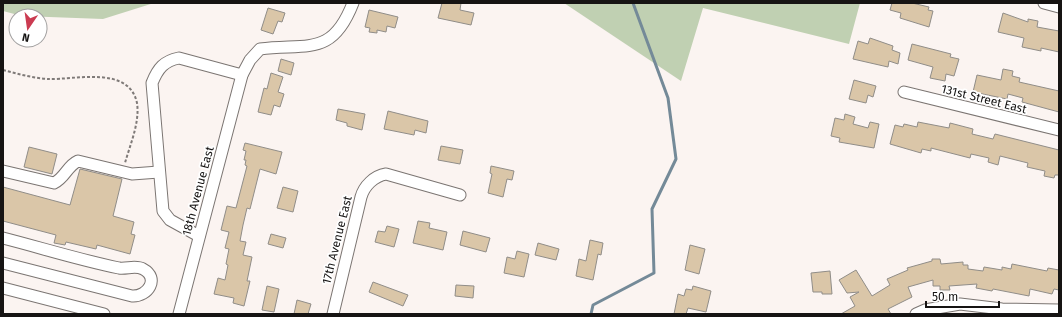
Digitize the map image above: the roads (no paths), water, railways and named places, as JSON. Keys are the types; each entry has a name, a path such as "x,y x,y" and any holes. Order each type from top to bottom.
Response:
{"street":[{"name":"18th Avenue East","path":"179,314 242,75 250,60 260,49 287,46 306,48 321,44 346,21 353,3"},
{"path":"1044,3 1059,7"},
{"path":"199,236 176,224 165,215 159,172 152,83 156,72 162,64 169,60 179,58 242,75"},
{"name":"131st Street East","path":"904,92 1059,130"},
{"path":"3,171 54,183 59,181 69,166 78,161 132,174 159,172"},
{"name":"17th Avenue East","path":"333,314 363,191 376,177 386,174 460,195"},
{"path":"3,238 120,268 141,268 148,273 151,282 149,289 143,294 132,296 3,263"},
{"path":"3,288 104,314"},
{"path":"916,314 925,310 960,304 1002,309 1059,310"}],"waterway":[{"path":"591,314 593,305 654,273 652,209 676,159 668,98 633,3"}]}
